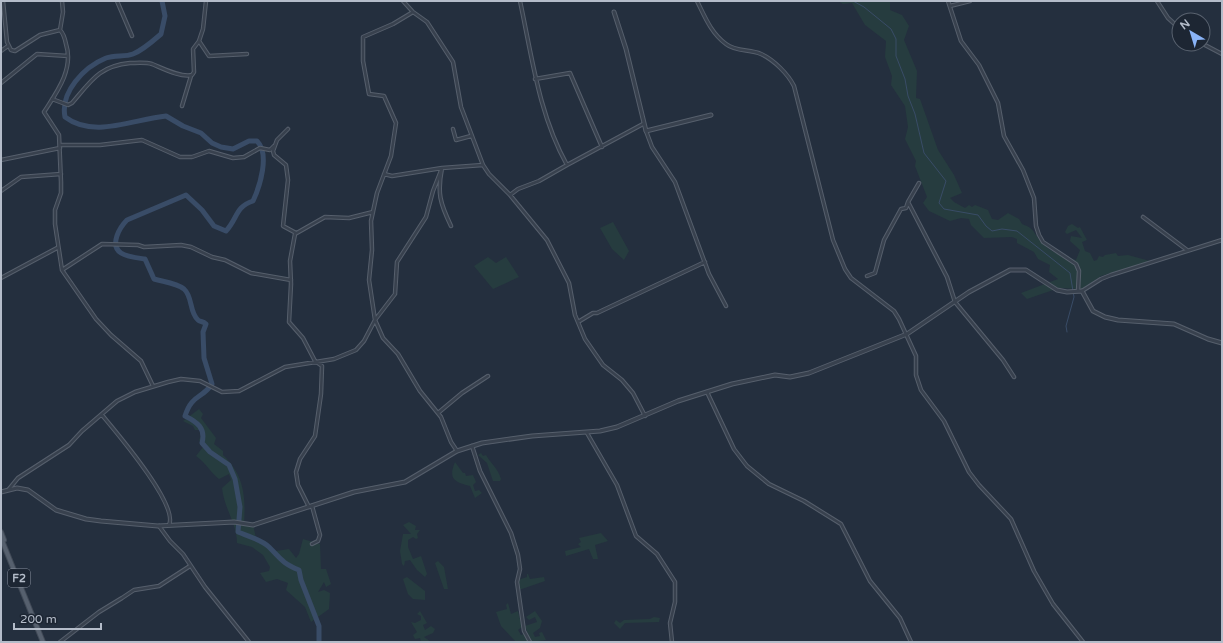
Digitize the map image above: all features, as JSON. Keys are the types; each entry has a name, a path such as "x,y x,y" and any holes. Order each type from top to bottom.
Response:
{"main road":[{"name":"F2","path":"1,532 43,642"},
{"name":"F2","path":"1,538 36,624"}],"street":[{"path":"3,1 8,46 13,51 40,35 60,30"},
{"path":"62,1 63,12 60,30 63,33 68,56 67,69 44,112 59,135 61,193 55,210 57,248 62,270 96,319 111,335 141,362 153,386"},
{"path":"117,1 132,36"},
{"path":"182,106 190,76 194,72 194,49 199,41 206,1"},
{"path":"403,1 412,12 427,22 453,62 461,108 483,165 489,174 510,194 547,240 569,283 578,322 585,339 596,357 607,370 622,380 633,393 645,416"},
{"path":"520,1 536,79 548,126 567,166"},
{"path":"697,1 710,28 726,44 733,48 761,54 789,75 794,86 840,258 851,278 894,311 907,334 916,356 916,375 921,390 944,421 969,472 979,485 1011,519 1034,571 1053,604 1083,642"},
{"path":"948,1 961,40 979,65 994,95 1004,136 1023,170 1034,198 1036,226 1039,236 1043,242 1076,264 1079,271 1075,291"},
{"path":"950,6 970,1"},
{"path":"1157,1 1171,21"},
{"path":"412,12 393,24 363,37 363,61 369,94 384,96 396,122 391,156 373,212 369,280 375,320 383,338 406,364 420,391 438,413 451,442 457,451"},
{"path":"614,12 626,49 643,124 652,147 675,182 705,262 726,306"},
{"path":"199,41 209,56 247,54"},
{"path":"1,50 8,46"},
{"path":"1211,48 1222,54"},
{"path":"1,83 37,54 68,56"},
{"path":"52,99 68,105 72,103 96,74 121,64 150,63 162,70 190,76"},
{"path":"536,79 570,73 602,147"},
{"path":"646,131 712,115"},
{"path":"510,194 567,166 643,124"},
{"path":"1,160 60,147 100,145 142,140 180,157 192,157 209,151 233,158 244,157 260,148 270,150 282,133 288,129"},
{"path":"453,129 456,140 471,136"},
{"path":"274,146 274,155 286,165 288,176 283,226 296,233"},
{"path":"384,174 392,176 442,168 483,165"},
{"path":"442,168 439,183 439,197 451,226"},
{"path":"9,489 18,478 69,445 82,431 117,401 153,386 180,380 200,381 208,384 215,390 222,392 239,391 285,367 334,359 356,350 364,341 375,320 395,294 397,262 426,217 433,191 442,168"},
{"path":"1,191 21,177 61,174"},
{"path":"867,276 875,273 884,240 892,222 901,209 906,208 919,183"},
{"path":"908,202 947,277 955,302 1003,360 1014,377"},
{"path":"312,544 318,541 320,535 311,506 298,485 296,472 300,459 316,436 322,394 322,366 315,361 303,338 289,322 291,250 296,233 325,218 349,218 373,212"},
{"path":"1143,217 1187,250"},
{"path":"1,492 18,488 28,490 56,510 86,519 158,526 169,524 234,522 253,525 354,492 405,482 457,451 472,446 511,438 587,433 617,427 678,402 760,377 775,375 790,377 809,373 907,334 992,278 1014,268 1026,270 1057,290 1082,291 1101,279 1187,250 1222,240"},
{"path":"62,270 102,244 138,244 144,247 181,245 191,247 212,257 225,260 251,273 291,280"},
{"path":"1,278 57,248"},
{"path":"578,322 593,313 597,313 705,262"},
{"path":"1082,291 1093,310 1105,317 1118,320 1174,324 1208,339 1222,343"},
{"path":"438,413 462,393 488,376"},
{"path":"707,392 734,449 747,466 770,484 794,496 841,524 870,581 902,622 911,642"},
{"path":"102,415 154,482 170,517 169,524"},
{"path":"587,433 617,485 636,536 657,554 675,582 675,602 670,623 672,642"},
{"path":"472,446 480,471 511,533 518,555 520,569 517,582 524,631 530,642"},
{"path":"158,526 183,554 225,614 249,642"},
{"path":"60,642 99,612 134,590 159,586 190,566"}],"green space":[{"path":"838,1 890,1 890,10 902,15 909,26 904,40 917,71 916,98 920,99 938,150 954,175 962,193 950,198 954,202 965,208 969,205 972,207 975,205 988,210 992,219 998,220 1008,213 1019,219 1022,224 1031,229 1048,248 1066,257 1076,260 1080,250 1070,241 1071,236 1082,238 1076,230 1067,234 1065,232 1068,226 1072,224 1078,228 1080,227 1087,240 1082,242 1085,251 1090,253 1094,261 1097,260 1099,256 1103,257 1105,255 1116,253 1118,256 1128,255 1150,261 1101,276 1082,289 1059,288 1027,299 1021,293 1058,279 1049,272 1050,265 1038,259 1034,252 1017,243 1017,239 1012,237 984,238 971,225 969,219 961,218 950,221 929,211 923,203 927,197 915,166 916,161 905,139 908,127 905,106 891,85 892,76 885,57 886,41 865,25 852,3 843,4"},
{"path":"613,222 629,251 624,260 612,249 600,228"},
{"path":"488,257 496,263 506,257 519,277 493,289 474,266"},
{"path":"199,409 203,414 201,418 216,438 214,444 223,451 223,455 235,470 239,478 245,504 244,524 253,525 256,538 276,551 289,549 296,558 299,554 303,539 320,544 321,569 326,569 331,584 326,587 324,582 318,592 324,590 330,593 329,609 311,622 305,607 286,590 288,583 277,579 266,582 260,573 269,571 270,567 263,555 252,547 237,543 235,529 225,502 222,488 231,480 229,474 219,479 196,456 203,447 199,440 201,436 200,430 195,430 193,426 183,421"},
{"path":"481,453 483,456 486,455 496,469 500,475 500,481 493,481 487,463 478,455"},
{"path":"455,462 466,476 473,475 476,482 473,485 475,491 479,490 482,493 475,498 470,486 456,481 452,476"},
{"path":"409,522 416,526 415,530 420,530 417,534 418,538 416,539 413,537 408,540 408,547 413,559 421,556 427,574 425,577 417,570 410,560 405,561 404,566 402,564 400,551 403,534 411,534 403,525"},
{"path":"601,533 608,541 595,545 598,559 593,559 589,549 566,556 565,551 581,547 578,544 581,542 579,538"},
{"path":"438,561 444,567 448,589 444,589 435,563"},
{"path":"527,574 530,579 544,577 545,581 519,590 518,580 527,577"},
{"path":"407,577 425,591 425,600 413,599 408,594 403,579"},
{"path":"508,603 511,614 518,611 522,627 518,630 521,635 524,634 528,642 516,642 501,626 496,612 507,609 506,605"},
{"path":"420,611 427,623 423,625 425,630 431,626 435,629 433,633 424,637 431,642 421,642 420,638 415,639 413,635 417,632 411,622 415,623 421,620 421,616 417,614"},
{"path":"535,611 542,621 540,628 533,633 535,637 540,636 539,633 542,632 546,640 531,642 525,626 537,622 535,617 529,620 526,617"},
{"path":"654,617 660,618 659,622 625,623 620,629 614,623 616,620 620,623 624,620 650,619"}],"waterway":[{"path":"162,1 165,16 161,34 137,52 130,55 106,58 82,74 75,82 66,98 64,108 65,117 76,123 89,127 101,127 166,116 183,126 201,133 212,143 221,147 233,149 249,141 257,141 261,147 263,162 261,179 256,195 253,201 243,206 226,231 214,226 202,210 186,195 127,220 119,231 116,245 118,250 123,254 145,259 154,279 174,284 184,289 189,296 195,317 199,321 206,324 203,332 204,358 212,384 205,392 194,400 185,416 200,426 203,433 202,443 210,452 229,465 235,479 240,507 238,532 263,542 285,563 299,570 301,580 319,626 319,642"},
{"path":"853,1 864,7 891,29 896,39 896,56 905,79 908,96 915,114 924,153 946,181 939,203 944,209 978,215 986,226 992,231 1002,229 1017,231 1070,273 1074,297 1066,326 1067,332"}]}
